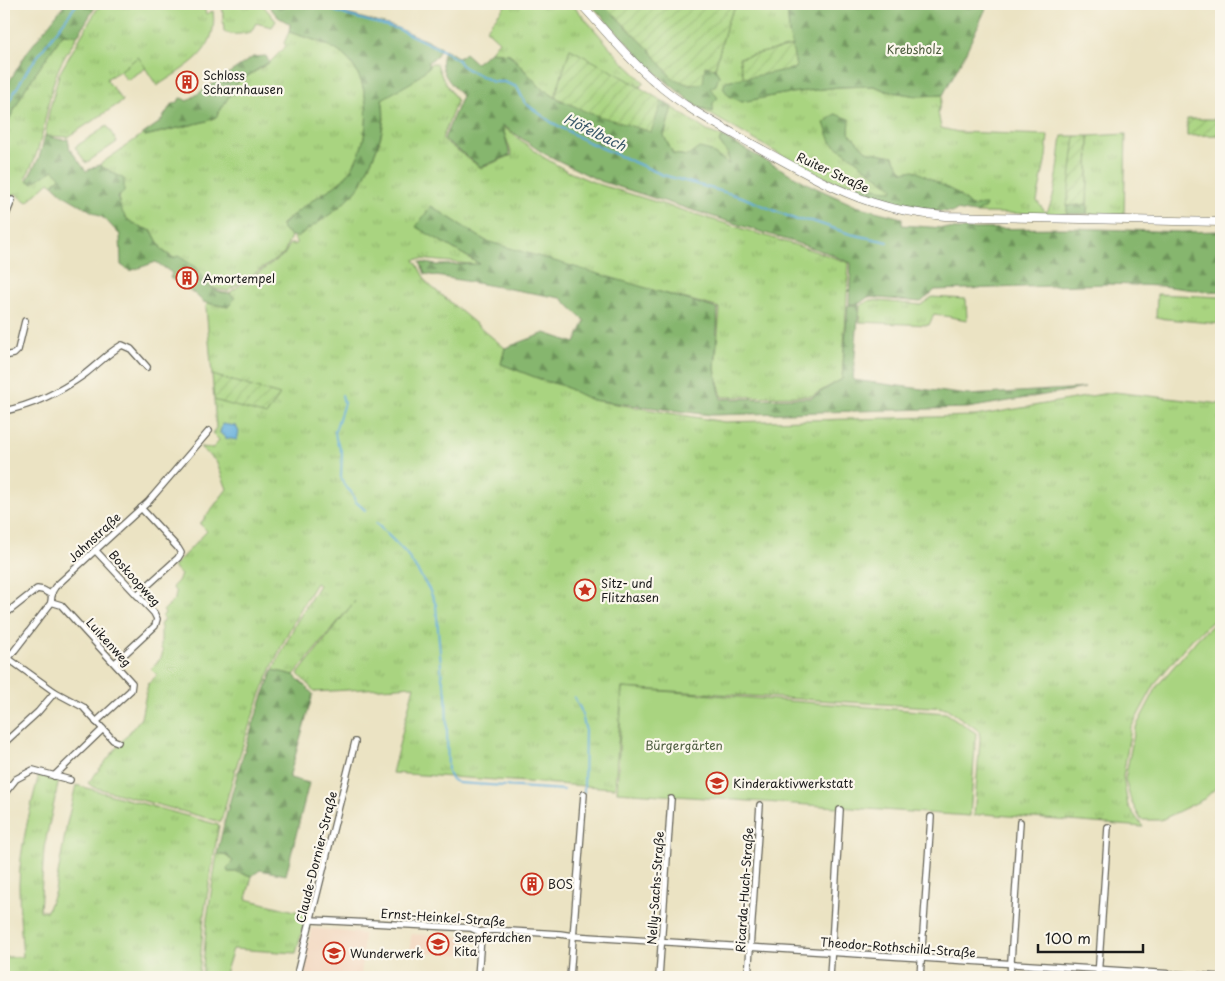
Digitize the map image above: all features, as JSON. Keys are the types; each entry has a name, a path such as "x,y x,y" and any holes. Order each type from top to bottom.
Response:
{"main road":[{"name":"Ruiter Straße","path":"582,4 632,61 676,100 806,173 846,193 872,202 907,211 945,216 1221,222"}],"street":[{"path":"4,220 12,200"},
{"path":"4,356 14,354 18,350 25,322"},
{"path":"4,411 34,403 59,391 122,345 131,350 147,367"},
{"name":"Jahnstraße","path":"4,664 52,598 56,585 150,500 209,431"},
{"path":"137,595 178,558 181,553 141,508"},
{"name":"Boskoopweg","path":"95,550 155,615 157,623 114,663"},
{"path":"4,616 37,589 43,590 52,598"},
{"name":"Luikenweg","path":"52,598 60,604 131,682 132,688 96,722"},
{"path":"9,659 54,692 82,706 103,730 113,740 118,742"},
{"path":"4,744 38,712 54,692"},
{"path":"54,776 103,730"},
{"name":"Claude-Dornier-Straße","path":"299,977 298,970 355,742"},
{"path":"4,794 16,779 32,770 70,780"},
{"path":"570,977 584,794"},
{"name":"Nelly-Sachs-Straße","path":"659,977 671,799"},
{"name":"Ricarda-Huch-Straße","path":"748,977 760,805"},
{"path":"830,977 840,810"},
{"path":"920,977 931,817"},
{"path":"1010,977 1020,822"},
{"path":"1098,977 1108,827"},
{"name":"Ernst-Heinkel-Straße","path":"311,920 472,928 480,932 492,930 573,936"},
{"path":"478,977 480,932"},
{"name":"Theodor-Rothschild-Straße","path":"573,936 1221,977"}],"shaded area":[{"name":"Wunderwerk","path":"312,928 364,934 361,977 318,977 300,973"},
{"name":"Seepferdchen Kita","path":"411,934 466,937 465,955 410,952"}],"green space":[{"path":"65,4 97,4 78,35 63,34 25,89 4,129 4,90 28,51"},
{"path":"100,4 203,4 206,14 213,11 214,25 206,47 198,56 157,86 138,57 106,79 123,101 68,137 45,136 59,74"},
{"path":"222,4 262,4 276,21 272,27 256,23 251,32 227,33 224,32"},
{"path":"267,4 317,4 395,27 441,47 436,57 428,62 429,67 412,82 382,99 383,118 380,136 375,153 358,188 337,208 297,237 291,236 282,228 282,225 301,208 341,181 355,163 365,131 365,96 361,80 353,66 342,54 323,43 289,32 290,24 278,17"},
{"path":"502,4 572,4 621,60 644,82 640,87 570,49 555,97 541,88 510,54 490,52 499,41 486,29 505,6"},
{"path":"590,4 603,4 650,50 672,78 690,85 702,83 705,66 715,68 719,76 716,85 710,88 718,98 713,103 713,112 696,106 658,75"},
{"path":"603,4 737,4 728,20 715,68 705,66 703,83 690,85 672,78 650,50"},
{"path":"737,4 787,4 792,46 739,58 744,78 726,81 742,102 783,94 839,87 874,86 886,91 917,96 943,95 938,112 941,128 958,132 1048,135 1046,157 1037,201 1046,213 1053,197 1062,136 1075,136 1067,214 975,213 985,208 971,206 955,192 903,172 893,156 866,151 849,133 831,141 893,188 892,191 860,195 786,158 696,106 713,112 710,88 719,77 715,68 728,20"},
{"name":"Krebsholz","path":"787,4 988,4 965,54 943,95 917,96 886,91 874,86 839,87 783,94 742,102 729,96 723,88 726,81 796,68 789,32"},
{"path":"289,32 330,46 342,54 353,66 361,80 367,113 361,148 355,163 344,179 282,224 282,228 291,236 284,254 228,291 216,289 204,283 204,279 162,250 152,231 133,223 122,213 119,199 123,179 99,165 143,134 145,136 207,121 216,117 238,82 269,63 286,46 284,43"},
{"path":"63,34 78,35 56,75 37,153 25,178 32,183 54,169 60,177 53,185 49,182 27,202 15,193 4,216 4,129 25,89"},
{"path":"792,46 796,68 744,78 739,58"},
{"path":"445,49 459,58 465,53 476,63 490,52 509,54 541,88 561,101 662,101 672,107 664,136 673,154 688,156 699,148 708,150 729,164 728,154 719,142 723,137 812,186 856,206 902,218 902,225 957,229 1073,228 1181,232 1221,231 1221,291 1211,292 1161,286 1108,284 935,290 921,302 868,297 859,304 849,304 851,263 825,252 600,181 543,153 502,125 510,155 481,167 444,139 462,96 448,80 443,69 442,56"},
{"path":"570,49 623,77 662,101 651,132 589,113 555,97"},
{"path":"266,56 269,62 238,82 216,117 207,121 145,136 143,134 160,122 171,105 178,102 180,98 187,101 253,57"},
{"path":"138,57 146,68 127,80 120,71"},
{"path":"431,63 437,64 442,77 457,101 442,139 481,168 512,155 502,126 543,157 569,172 598,184 849,263 842,379 812,396 722,397 715,369 720,308 537,259 486,241 431,206 417,227 481,265 414,260 427,283 505,348 501,364 545,381 561,385 592,400 724,422 975,416 1114,392 1221,404 1221,614 1192,639 1156,682 1131,728 1123,777 1128,806 1143,827 984,814 974,816 979,731 946,708 622,688 615,788 392,773 414,686 315,692 298,674 355,601 294,675 273,670 296,623 319,585 316,583 284,640 259,699 248,729 221,822 93,787 88,783 141,718 148,684 157,675 151,669 161,658 163,651 161,648 160,625 164,619 162,617 165,613 163,611 175,599 176,592 172,587 181,575 173,567 207,531 200,524 227,489 216,461 200,447 213,448 219,440 212,433 216,428 214,400 238,406 279,395 212,375 207,303 228,307 235,298 229,293 284,255 290,244 297,244 293,236 297,236 322,220 352,195 362,182 381,136 384,118 382,99 429,67"},
{"path":"672,107 707,131 723,137 719,142 728,154 729,164 708,150 688,156 673,154 664,136"},
{"path":"835,114 850,119 849,133 866,151 893,156 903,172 914,170 955,192 971,206 986,205 985,208 975,213 956,210 954,212 928,211 900,206 860,195 852,188 852,184 892,191 893,188 831,142 824,123"},
{"path":"1187,119 1221,119 1221,135 1187,136"},
{"path":"107,126 117,142 86,163 75,147"},
{"path":"1126,134 1124,215 1087,214 1089,136"},
{"path":"45,136 68,139 70,149 86,171 99,165 124,179 124,192 118,197 125,216 133,223 152,231 162,250 172,258 178,256 194,266 204,279 204,284 219,292 229,293 235,298 228,307 203,302 195,294 170,278 172,273 156,262 130,271 121,265 120,235 105,219 65,196 53,185 60,177 54,170 32,183 27,180 39,158"},
{"path":"1075,136 1089,136 1087,204 1067,206"},
{"path":"1087,204 1087,214 1067,214 1067,206"},
{"path":"431,206 486,241 718,309 715,370 721,399 811,398 842,379 848,305 859,305 853,380 968,395 1085,388 968,408 711,415 592,400 561,385 545,381 501,364 505,348 545,333 575,343 585,321 561,298 425,274 420,262 436,265 480,264 416,227"},
{"path":"1157,294 1221,297 1221,324 1156,318"},
{"path":"932,297 966,299 967,320 934,314 929,325 859,322 860,306 870,300 921,305"},
{"path":"212,375 280,395 266,415 214,400"},
{"path":"1221,618 1221,783 1204,799 1161,820 1141,820 1131,801 1125,779 1135,729 1158,685 1200,636"},
{"path":"273,670 294,675 313,694 290,774 290,778 309,783 286,875 260,870 252,876 228,872 227,869 233,861 227,856 217,854 241,761"},
{"name":"Bürgergärten","path":"622,688 946,713 976,733 970,816 617,792"},
{"path":"39,774 59,780 44,848 40,911 47,911 55,891 76,785 219,825 204,915 199,977 4,977 4,957 23,957 19,902 21,856"},
{"path":"217,854 227,856 233,861 228,872 252,876 246,899 307,914 296,953 233,949 224,977 202,977 207,919"}],"water":[{"path":"222,424 236,426 239,432 237,440 225,438 220,433"}],"waterway":[{"path":"4,110 28,69 77,4"},
{"name":"Höfelbach","path":"314,4 349,16 398,29 444,51 458,60 467,69 493,82 504,82 517,87 525,103 551,122 586,141 663,175 742,197 797,220 812,221 850,234 888,242"},
{"path":"342,395 344,403 335,431 342,453 341,477 355,501 365,510"},
{"path":"376,523 406,553 429,589 436,605 442,678 446,693 448,772 451,779 458,783 564,790"},
{"path":"574,697 581,710 585,727 584,792"}],"place":[{"name":"Schloss Scharnhausen","path":"187,82"},
{"name":"Amortempel","path":"187,278"},
{"name":"Sitz- und Flitzhasen","path":"585,590"},
{"name":"Kinderaktivwerkstatt","path":"717,783"},
{"name":"BOS","path":"532,884"},
{"name":"Seepferdchen Kita","path":"438,944"},
{"name":"Wunderwerk","path":"334,953"}]}
